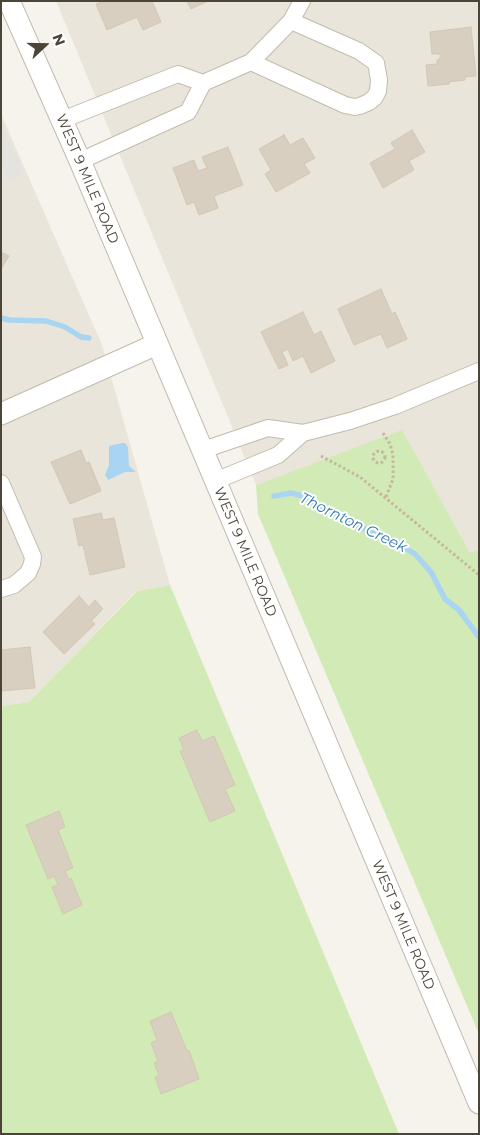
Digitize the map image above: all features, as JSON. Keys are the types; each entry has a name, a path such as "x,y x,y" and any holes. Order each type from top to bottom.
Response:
{"street":[{"name":"WEST 9 MILE ROAD","path":"9,1 80,161 479,1103"},
{"path":"80,161 188,112 203,83 252,62 292,21 302,1"},
{"path":"252,62 355,107 374,97 378,91 379,80 376,63 360,51 292,21"},
{"path":"62,120 178,74 203,83"},
{"path":"1,414 157,344"},
{"path":"203,450 268,428 303,433 350,421 395,406 479,371"},
{"path":"215,481 278,455 303,433"},
{"path":"1,483 32,557 32,564 28,573 14,585 1,589"}],"path":[{"path":"383,433 390,444 393,458 393,479 386,497"},
{"path":"386,458 380,451 374,453 372,457 379,464 386,458 393,458"},
{"path":"321,456 360,477 479,575"}],"shaded area":[{"path":"56,1 479,1 479,550 470,554 402,431 256,485"},
{"path":"1,114 102,345 170,585 136,591 29,702 1,706"},
{"path":"1,122 24,174 7,181 1,169"}],"green space":[{"path":"402,430 470,553 479,550 479,1034 258,514 256,485"},
{"path":"170,585 399,1134 1,1134 1,706 29,702 137,591"}],"water":[{"path":"125,443 128,447 129,466 136,472 125,472 108,480 105,475 109,465 109,446"}],"building":[{"path":"104,1 152,1 161,22 143,30 137,17 107,30 96,4"},
{"path":"187,1 208,1 191,9"},
{"path":"471,27 476,76 465,77 465,80 449,82 449,84 428,86 426,65 437,64 437,60 440,59 440,54 432,54 430,32"},
{"path":"412,130 425,152 409,161 414,170 383,188 370,163 395,149 391,143"},
{"path":"284,135 290,145 303,138 315,158 304,164 310,173 276,192 265,174 271,170 259,149"},
{"path":"228,147 243,185 214,196 218,208 199,215 194,202 187,205 173,168 194,160 198,171 207,168 202,157"},
{"path":"1,252 9,256 1,269"},
{"path":"381,289 392,314 395,312 407,339 387,348 381,334 354,345 338,309"},
{"path":"303,312 314,335 321,331 335,361 311,373 303,356 293,361 288,349 282,352 288,365 279,369 261,332"},
{"path":"81,450 86,463 89,462 101,491 70,504 51,462"},
{"path":"101,513 103,520 114,518 125,567 90,575 83,545 79,546 73,519"},
{"path":"79,596 89,607 95,600 103,609 91,621 95,624 64,654 43,632"},
{"path":"30,647 35,688 1,691 1,650"},
{"path":"197,730 202,741 214,736 235,785 225,789 235,811 210,822 180,751 184,750 179,738"},
{"path":"59,811 65,827 58,830 73,868 65,871 69,880 71,878 82,905 63,914 52,887 58,885 54,876 48,879 26,825"},
{"path":"171,1012 187,1051 189,1050 199,1079 161,1094 155,1077 159,1075 154,1063 158,1061 151,1043 157,1040 150,1021"}],"waterway":[{"name":"Thornton Creek","path":"1,318 46,321 65,327 81,337 89,338"},
{"name":"Thornton Creek","path":"274,496 291,493 303,496 319,507 372,533 389,538 415,554 431,572 445,599 459,610 479,637"}]}
